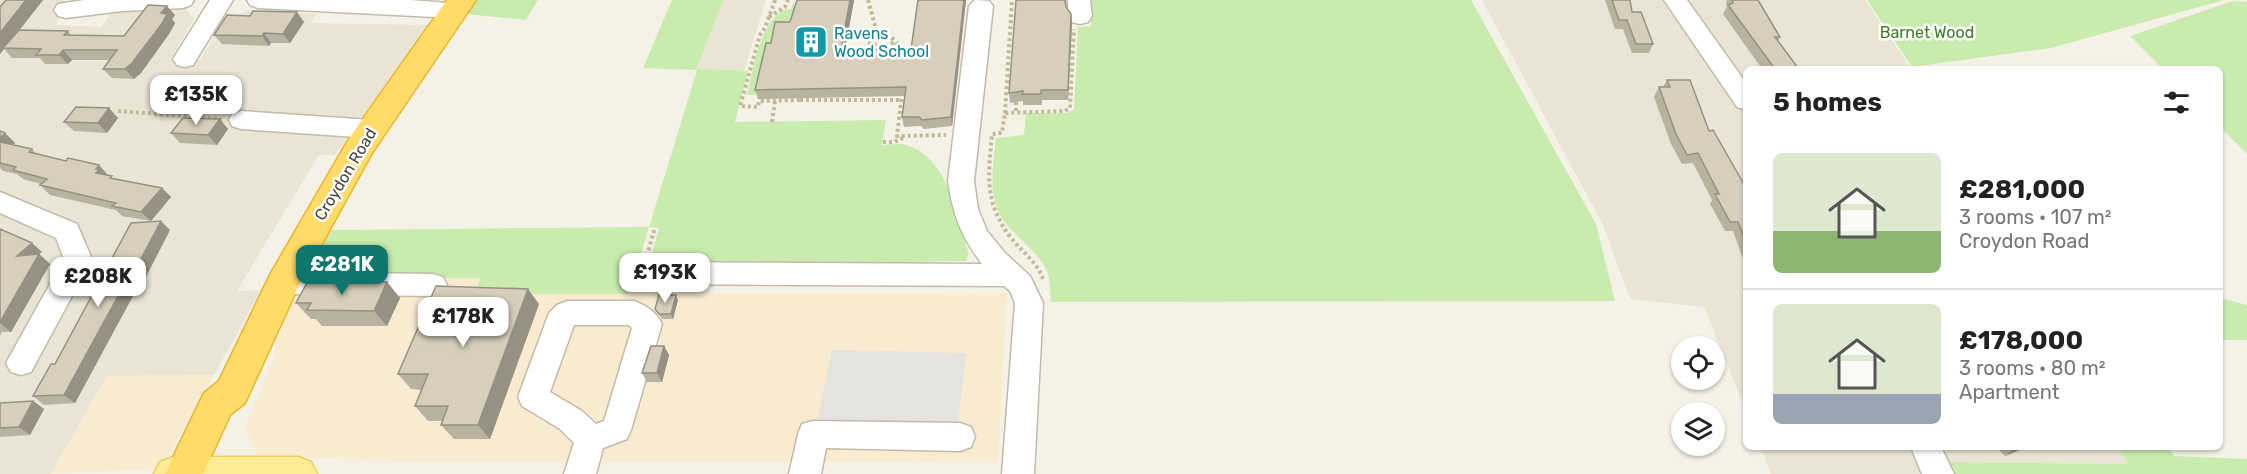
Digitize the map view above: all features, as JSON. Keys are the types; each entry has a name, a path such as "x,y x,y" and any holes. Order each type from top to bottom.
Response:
{"highway":[{"name":"Croydon Road","path":"191,474 239,403 232,392 283,283 371,129 458,5"}],"main road":[{"path":"191,474 298,474"}],"street":[{"path":"66,10 122,3 183,0"},
{"path":"185,59 222,0"},
{"path":"258,0 458,5"},
{"path":"1676,0 1743,97"},
{"path":"981,6 979,134 961,181 965,209 976,236 995,261 1020,284 1029,303 1018,474"},
{"path":"241,120 371,129"},
{"path":"0,202 67,231 78,259 21,363"},
{"path":"642,273 1010,275"},
{"path":"283,283 433,285"},
{"path":"567,313 634,313 648,324 616,430 591,439 571,420 533,397 555,332 559,321 567,313"},
{"path":"805,474 813,434 960,437"},
{"path":"580,474 591,439"},
{"path":"1927,450 1938,474"}],"path":[{"path":"775,0 760,34 740,106 758,107 759,101 902,100"},
{"path":"769,18 785,7 788,0"},
{"path":"868,0 876,29 895,42 907,58"},
{"path":"903,89 897,136 1002,133 1012,0"},
{"path":"1005,112 1065,111 1070,108 1074,20 1079,8"},
{"path":"868,43 884,46 895,42"},
{"path":"800,100 802,90"},
{"path":"772,122 775,101"},
{"path":"1016,102 1016,112"},
{"path":"118,111 241,120"},
{"path":"979,134 988,192 994,214 1012,239 1035,261 1044,284"},
{"path":"883,142 894,142 907,136"},
{"path":"642,273 655,228"}],"shaded area":[{"path":"0,0 64,0 56,25 101,27 110,15 120,10 185,7 194,19 170,60 200,60 222,22 249,10 317,14 310,23 428,25 335,155 319,155 237,291 261,290 214,375 107,376 51,474 0,474"},
{"path":"723,0 766,0 744,71 697,70"},
{"path":"1482,0 1865,0 1909,66 1743,66 1743,404 1725,359 1725,336 1716,336 1704,307 1630,299 1603,225"},
{"path":"303,277 481,278 476,294 1007,293 998,461 417,462 258,456 245,428 275,354 274,334"},
{"path":"832,350 966,353 958,425 817,422"},
{"path":"214,375 164,463 151,469 51,474 107,376"},
{"path":"1762,450 2120,450 2130,464 1941,462 1919,474 1771,474"}],"green space":[{"path":"475,0 538,0 526,20 466,14"},
{"path":"672,0 723,0 697,69 748,71 735,122 886,120 882,145 903,144 921,152 942,175 955,206 969,253 966,261 648,267 659,228 649,227 697,70 643,68"},
{"path":"1091,0 1471,0 1596,224 1615,301 1051,302 1049,277 1045,267 1006,224 997,208 993,188 996,138 1024,135 1026,113 1068,113 1074,109 1078,27 1091,26"},
{"name":"Barnet Wood","path":"1867,0 2224,0 2051,48 1911,66"},
{"path":"2233,1 2247,2 2247,154 2223,130 2223,66 2160,66 2130,36"},
{"path":"793,2 799,11 770,50 766,51 756,95 747,95 760,43 766,30 781,12 791,9"},
{"path":"649,227 629,294 475,294 480,278 303,277 328,230"},
{"path":"2223,299 2247,305 2247,340 2223,340"},
{"path":"2120,450 2171,450 2174,456 2247,459 2247,474 1948,474 1941,462 2129,464"}],"building":[{"path":"6,0 26,0 0,33 0,7"},
{"path":"797,0 850,0 841,50 911,49 918,0 964,0 951,117 922,120 919,117 902,117 906,87 755,90 766,43 771,43 775,22 790,22"},
{"path":"1016,0 1065,0 1066,7 1071,14 1068,90 1041,90 1041,94 1022,94 1023,91 1009,93"},
{"path":"1612,0 1630,0 1632,12 1641,12 1653,44 1636,44 1627,20 1619,20"},
{"path":"1732,0 1758,0 1780,37 1775,37 1797,66 1773,66 1728,5 1733,3"},
{"path":"148,5 167,6 161,13 167,14 132,63 125,69 103,69 117,50 63,50 59,55 36,55 41,49 3,48 19,30 68,31 64,35 124,36"},
{"path":"253,11 297,12 283,34 214,35 227,15 250,16"},
{"path":"1667,80 1690,80 1709,131 1713,130 1743,183 1743,234 1738,222 1730,222 1715,194 1719,194 1698,153 1687,155 1676,134 1659,87 1670,87"},
{"path":"76,107 109,108 98,123 64,122"},
{"path":"183,118 220,119 208,135 171,133"},
{"path":"0,142 32,149 29,152 66,161 68,158 99,165 96,173 162,188 141,212 112,206 116,203 40,185 47,179 13,170 16,167 0,163"},
{"path":"161,221 64,395 33,396 51,364 55,364 131,223"},
{"path":"0,229 32,243 17,256 39,254 0,322"},
{"path":"308,281 387,282 374,311 307,310 311,303 296,303"},
{"path":"436,286 528,289 478,425 441,425 448,406 415,406 428,374 398,374"},
{"path":"659,295 676,295 671,314 659,314 655,309"},
{"path":"651,346 664,346 657,373 642,373"},
{"path":"33,401 19,427 0,428 0,403"}],"place":[{"name":"Ravens Wood School","path":"811,42"}]}
